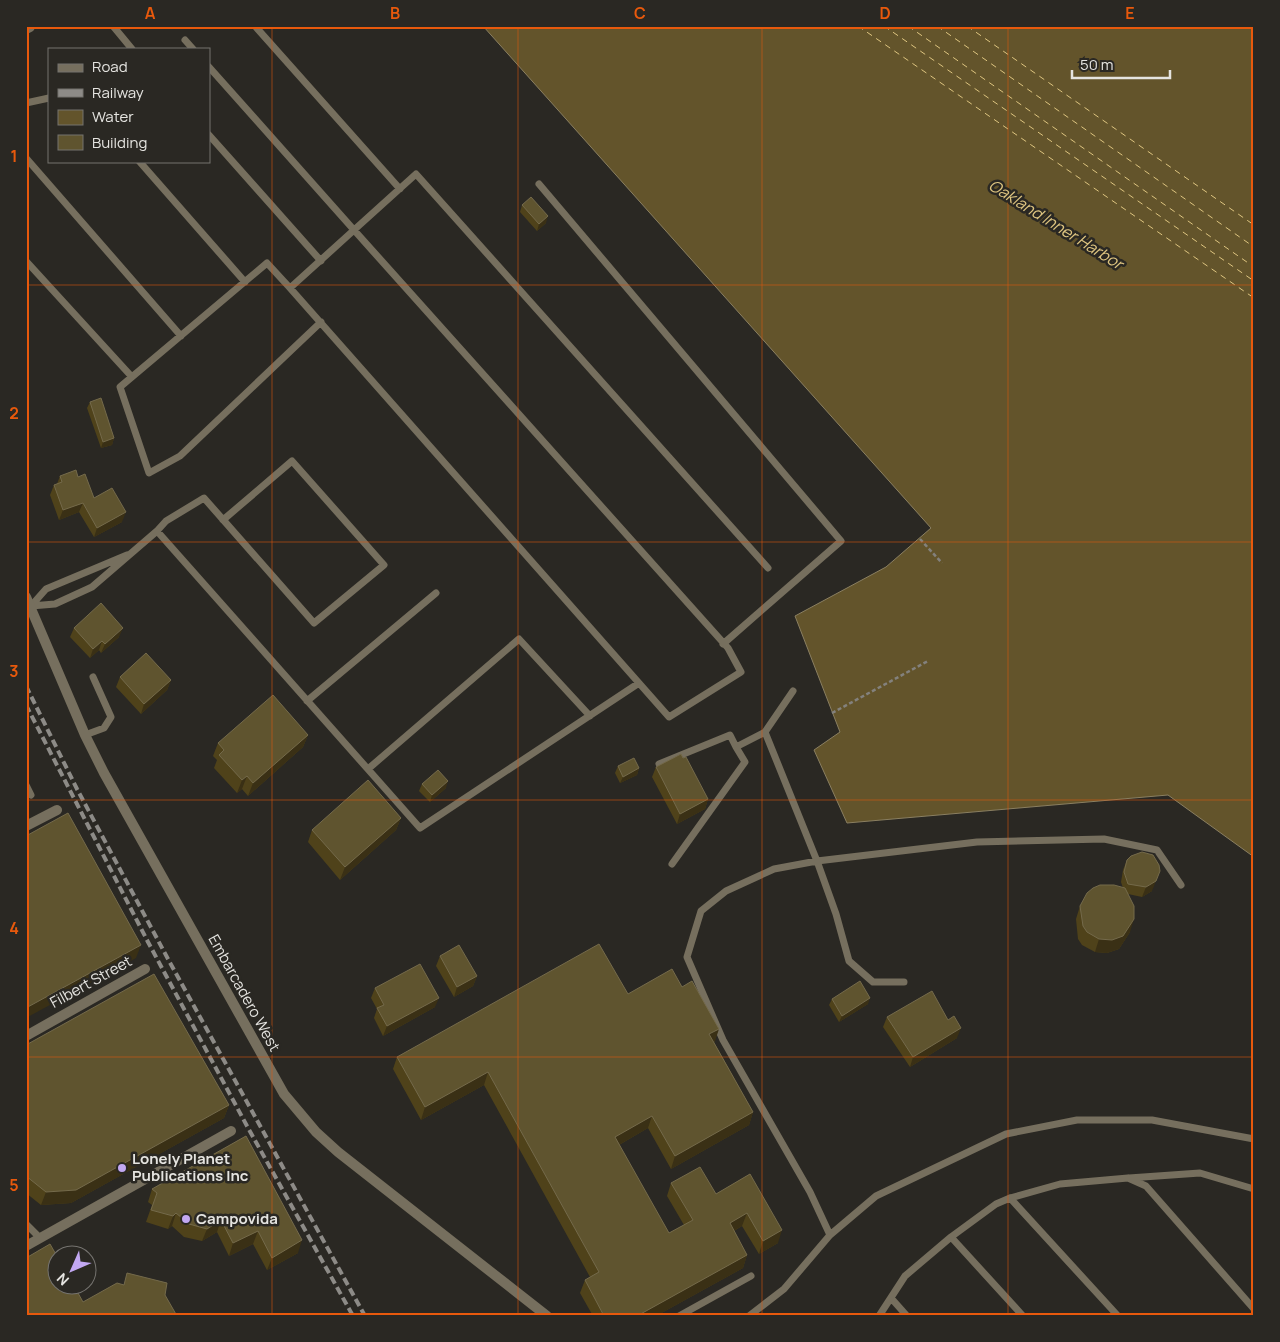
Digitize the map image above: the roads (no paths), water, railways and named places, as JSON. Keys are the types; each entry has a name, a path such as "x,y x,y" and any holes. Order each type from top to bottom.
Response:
{"street":[{"name":"Embarcadero West","path":"28,604 84,735 271,1072 300,1113 338,1152 547,1316"},
{"path":"26,826 57,810"},
{"name":"Filbert Street","path":"26,1036 145,969"},
{"path":"26,1246 231,1131"}],"lane":[{"path":"112,26 131,48"},
{"path":"255,26 400,189"},
{"path":"185,40 192,48"},
{"path":"210,68 723,644 741,672 669,717 321,322 267,263 120,387 149,473 180,456 321,322"},
{"path":"26,103 48,98"},
{"path":"210,137 321,261"},
{"path":"26,158 181,336"},
{"path":"140,162 245,282"},
{"path":"290,288 416,174 768,568"},
{"path":"539,184 841,540 723,644"},
{"path":"26,261 132,377"},
{"path":"28,604 54,604 92,587 135,552 166,521 204,498 223,520 314,623 384,565 292,461 223,520"},
{"path":"157,531 420,828 639,683"},
{"path":"28,604 46,589 135,552"},
{"path":"307,701 436,593"},
{"path":"368,769 520,639 590,716"},
{"path":"84,735 104,728 111,718 93,677"},
{"path":"736,747 765,732 793,691"},
{"path":"765,732 817,861 836,914 849,961 873,982 904,982"},
{"path":"659,764 730,735 745,762 672,864"},
{"path":"26,785 31,794"},
{"path":"830,1235 810,1192 723,1040 687,957 701,911 726,891 774,869 817,861 977,842 1104,839 1157,850 1181,885"},
{"path":"749,1316 784,1289 830,1235 876,1196 1006,1134 1077,1120 1152,1120 1254,1139"},
{"path":"879,1316 905,1276 951,1237 996,1204 1010,1198 1060,1184 1200,1173 1254,1189"},
{"path":"1128,1178 1146,1186 1254,1309"},
{"path":"1010,1198 1118,1316"},
{"path":"26,1224 40,1238"},
{"path":"951,1237 1023,1316"},
{"path":"679,1316 751,1276"},
{"path":"891,1298 907,1316"}],"water":[{"name":"Oakland Inner Harbor","path":"483,26 1254,26 1254,857 1168,795 847,823 814,750 840,732 795,616 886,567 931,528"}],"railway":[{"path":"26,686 77,789 168,959 365,1316"},
{"path":"26,705 148,942 247,1126 353,1316"}],"place":[{"name":"Lonely Planet Publications Inc","path":"122,1168"},
{"name":"Campovida","path":"186,1219"}]}
